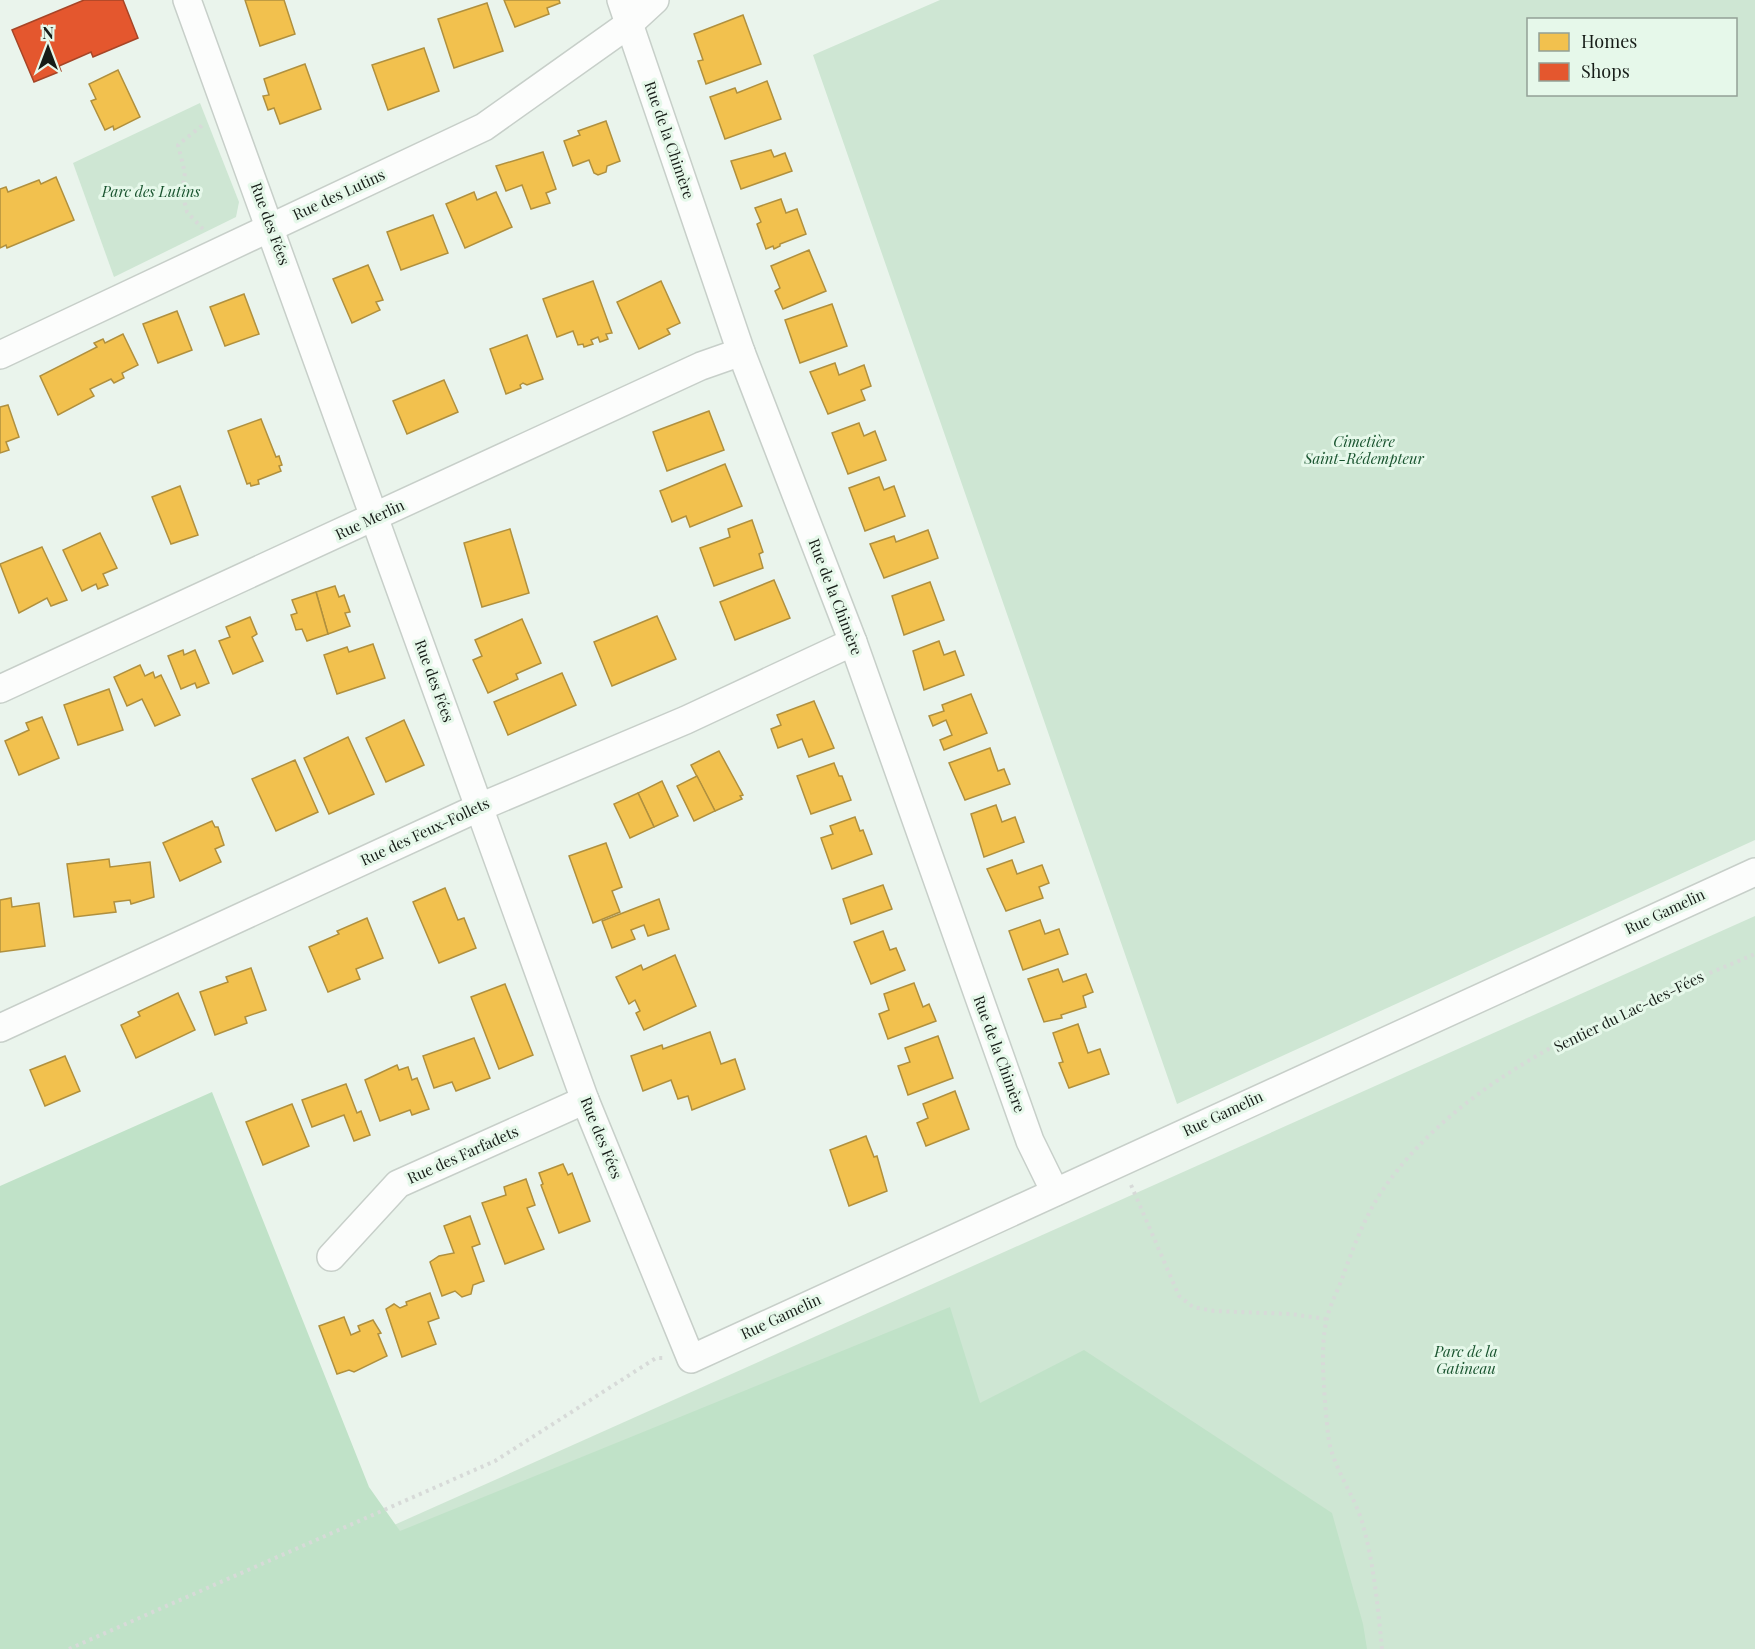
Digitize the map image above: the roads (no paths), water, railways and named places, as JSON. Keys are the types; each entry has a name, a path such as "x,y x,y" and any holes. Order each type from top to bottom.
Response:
{"street":[{"name":"Rue des Fées","path":"187,0 585,1100 691,1359"},
{"name":"Rue des Lutins","path":"0,356 484,127 625,12 655,0"},
{"name":"Rue de la Chimère","path":"625,12 741,352 853,642 1030,1141 1055,1192"},
{"name":"Rue Merlin","path":"0,689 376,518 701,366 741,352"},
{"name":"Rue des Feux-Follets","path":"0,1028 480,807 686,720 853,642"},
{"name":"Rue Gamelin","path":"691,1359 1755,872"},
{"name":"Rue des Farfadets","path":"331,1257 398,1184 585,1100"}],"park label":[{"name":"Parc des Lutins","path":"151,192"},
{"name":"Cimetière Saint-Rédempteur","path":"1364,450"},
{"name":"Parc de la Gatineau","path":"1466,1360"}]}
